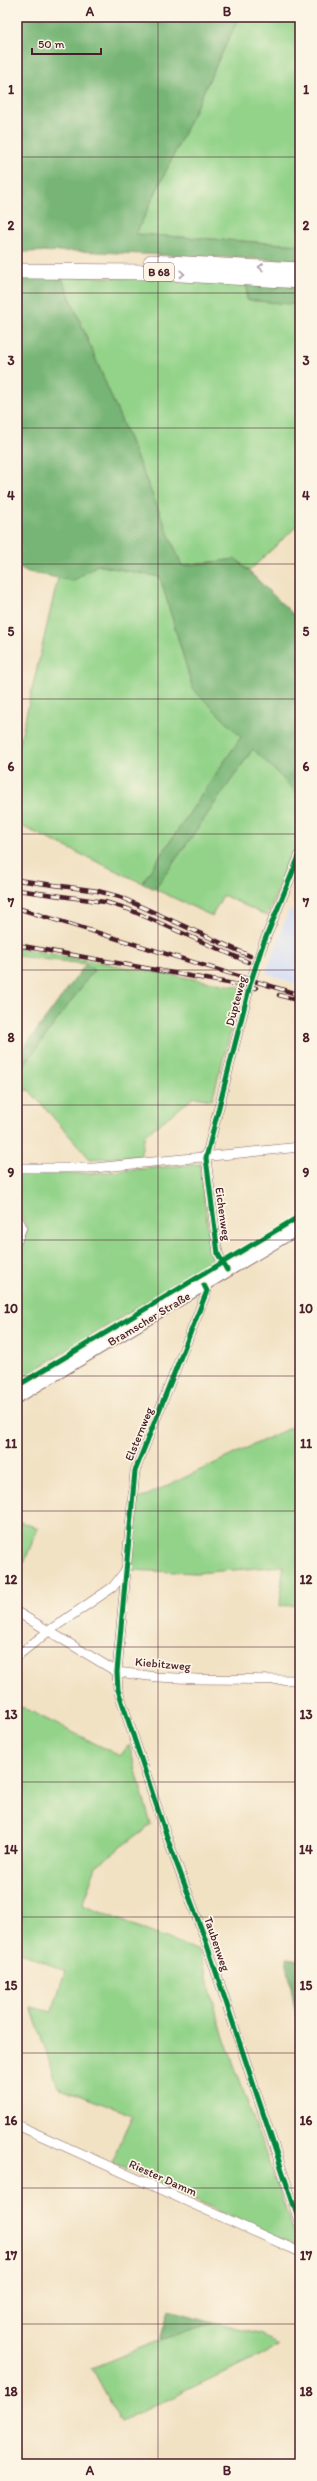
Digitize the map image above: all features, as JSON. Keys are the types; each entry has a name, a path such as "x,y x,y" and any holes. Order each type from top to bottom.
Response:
{"highway":[{"name":"B 68","path":"17,260 150,262 300,270"},
{"name":"B 68","path":"17,271 147,272 300,281"}],"street":[{"name":"Düpteweg","path":"206,1158 251,981 262,947 300,854"},
{"path":"17,1168 94,1168 206,1158 300,1147"},
{"name":"Eichenweg","path":"206,1158 218,1254 227,1270"},
{"path":"17,1217 22,1227 17,1240"},
{"name":"Bramscher Straße","path":"17,1397 300,1227"},
{"name":"Elsternweg","path":"117,1672 135,1471 207,1291 204,1285"},
{"path":"17,1656 50,1630 113,1587 126,1570"},
{"name":"Kiebitzweg","path":"17,1612 50,1630 117,1672 157,1677 197,1679 300,1680"},
{"name":"Taubenweg","path":"117,1672 120,1698 169,1843 204,1936 300,2224"},
{"name":"Riester Damm","path":"17,2125 300,2252"}],"shaded area":[{"path":"289,910 300,913 300,985 266,973"}],"green space":[{"path":"17,17 239,17 136,234 300,245 300,261 75,251 17,252"},
{"path":"239,17 300,17 300,245 136,234"},
{"path":"61,276 247,282 247,300 300,305 300,523 249,571 236,559 182,566"},
{"path":"61,276 182,566 236,559 300,621 300,796 253,749 155,889 142,883 241,737 193,689 160,577 97,565 73,581 28,572 17,566 17,277"},
{"path":"247,282 300,285 300,305 247,300"},
{"path":"97,565 160,577 193,689 241,737 142,883 17,824 17,754 58,578 73,581"},
{"path":"253,749 300,796 300,838 267,916 223,895 212,916 155,889"},
{"path":"17,948 245,988 240,1013 236,1012 212,1100 194,1097 145,1135 140,1156 90,1159 29,1090 17,1091 17,1075 93,970 85,964 17,956"},
{"path":"86,964 94,970 17,1075 17,1057"},
{"path":"200,1164 212,1262 17,1381 17,1251 25,1236 26,1227 16,1202 17,1174 94,1173"},
{"path":"300,1423 300,1605 280,1606 283,1566 196,1573 130,1570 137,1500"},
{"path":"17,1521 38,1528 24,1563 17,1560"},
{"path":"22,1707 120,1756 129,1745 151,1825 96,1866 82,1905 199,1951 223,2034 299,2247 112,2163 132,2115 58,2087 31,2007 52,2012 65,1971 17,1951 17,1712"},
{"path":"286,1958 300,1960 300,2038"},
{"path":"169,2310 214,2322 160,2340"},
{"path":"214,2322 262,2334 278,2347 121,2422 92,2368 160,2340"}],"railway":[{"path":"17,880 98,891 120,897 250,956"},
{"path":"17,890 105,902 128,909 248,962"},
{"path":"17,908 300,995"},
{"path":"17,945 256,988"},
{"path":"279,995 300,1001"}],"cycle path":[{"path":"227,1270 218,1254 206,1158 251,981 262,947 300,854"},
{"path":"17,1386 300,1216"},
{"path":"204,1285 207,1291 135,1471 117,1672 118,1690 169,1843 204,1936 300,2224"}]}
